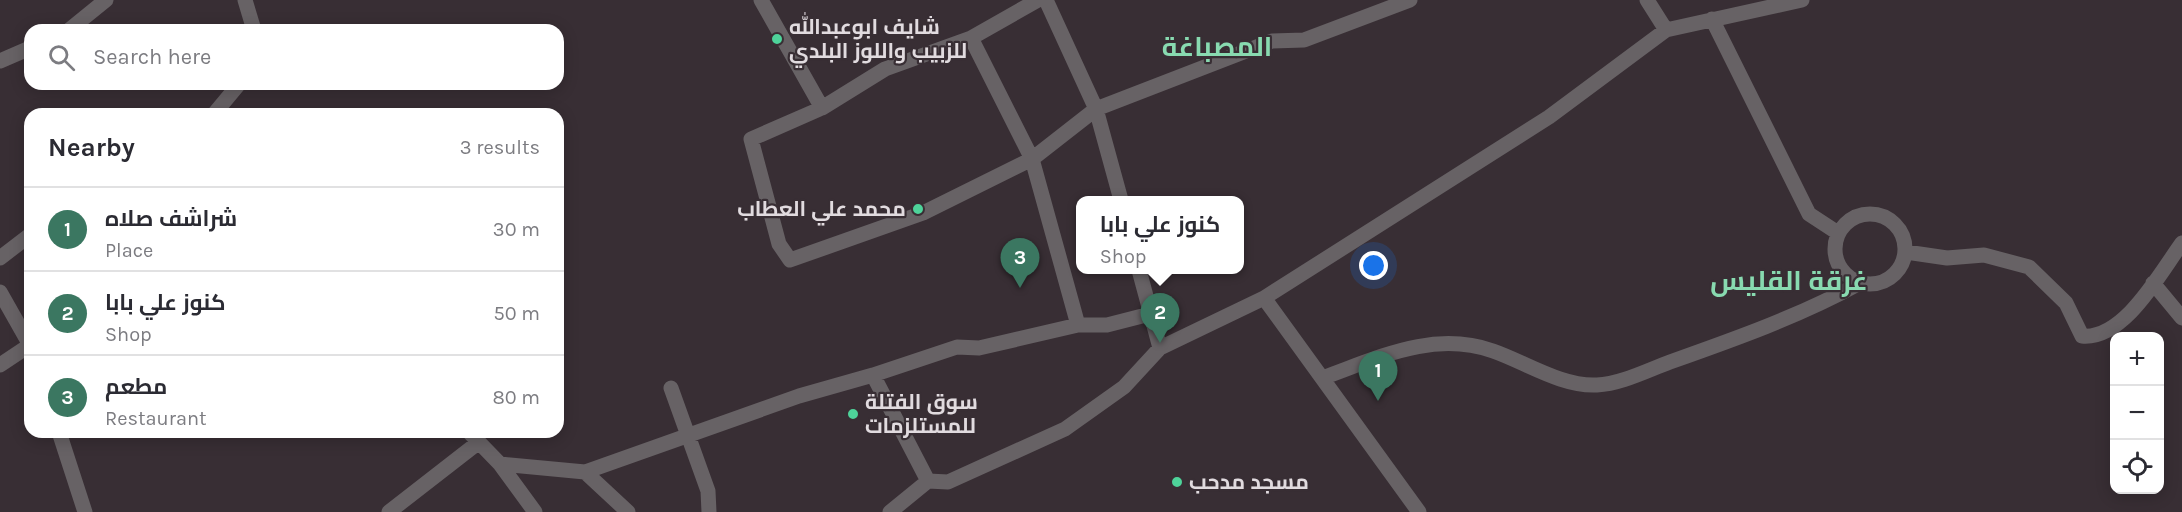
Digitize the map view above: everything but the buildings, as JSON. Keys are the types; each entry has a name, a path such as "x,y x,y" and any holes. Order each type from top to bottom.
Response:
{"street":[{"path":"76,24 106,0"},
{"path":"245,0 252,24"},
{"path":"761,0 822,108"},
{"path":"1038,0 971,38 885,69 822,108 751,139 779,244 790,260 923,213 1032,159 1096,110 1272,41 1304,40 1410,0"},
{"path":"1046,0 1096,110 1120,196"},
{"path":"1647,0 1666,30"},
{"path":"891,512 928,481 948,482 1065,429 1124,387 1160,348 1264,298 1549,117 1666,30 1802,0"},
{"path":"1712,19 1809,214 1838,233"},
{"path":"971,38 1032,159 1078,325"},
{"path":"0,61 24,51"},
{"path":"219,108 234,90"},
{"path":"1880,214 1900,229 1905,240 1906,252 1895,275 1872,285 1860,283 1840,269 1835,257 1838,233 1855,216 1880,214"},
{"path":"0,258 24,240"},
{"path":"1906,252 1947,258 1984,255 2029,267 2066,303 2082,336 2094,337 2128,317 2182,243"},
{"path":"1140,274 1160,348"},
{"path":"1322,378 1415,345 1462,342 1492,350 1570,381 1596,386 1621,380 1741,336 1825,302 1860,283"},
{"path":"2153,283 2182,318"},
{"path":"0,292 24,334"},
{"path":"1264,298 1419,512"},
{"path":"500,464 585,472 799,396 873,375 957,347 980,348 1078,325 1107,325 1150,314"},
{"path":"0,366 24,349"},
{"path":"873,375 928,481"},
{"path":"671,387 708,491 709,512"},
{"path":"61,438 85,512"},
{"path":"389,512 473,438"},
{"path":"475,438 500,464 535,512"},
{"path":"585,472 628,512"}],"place":[{"name":"شايف ابوعبدالله للزبيب واللوز البلدي","path":"777,39"},
{"name":"محمد علي العطاب","path":"918,209"},
{"name":"مطعم","path":"1020,288"},
{"name":"كنوز علي بابا","path":"1160,343"},
{"name":"شراشف صلاه","path":"1378,401"},
{"name":"سوق الفتلة للمستلزمات","path":"853,414"},
{"name":"مسجد مدحب","path":"1177,482"}],"district":[{"name":"المصباغة","path":"1217,47"},
{"name":"غرقة القليس","path":"1789,281"}]}
